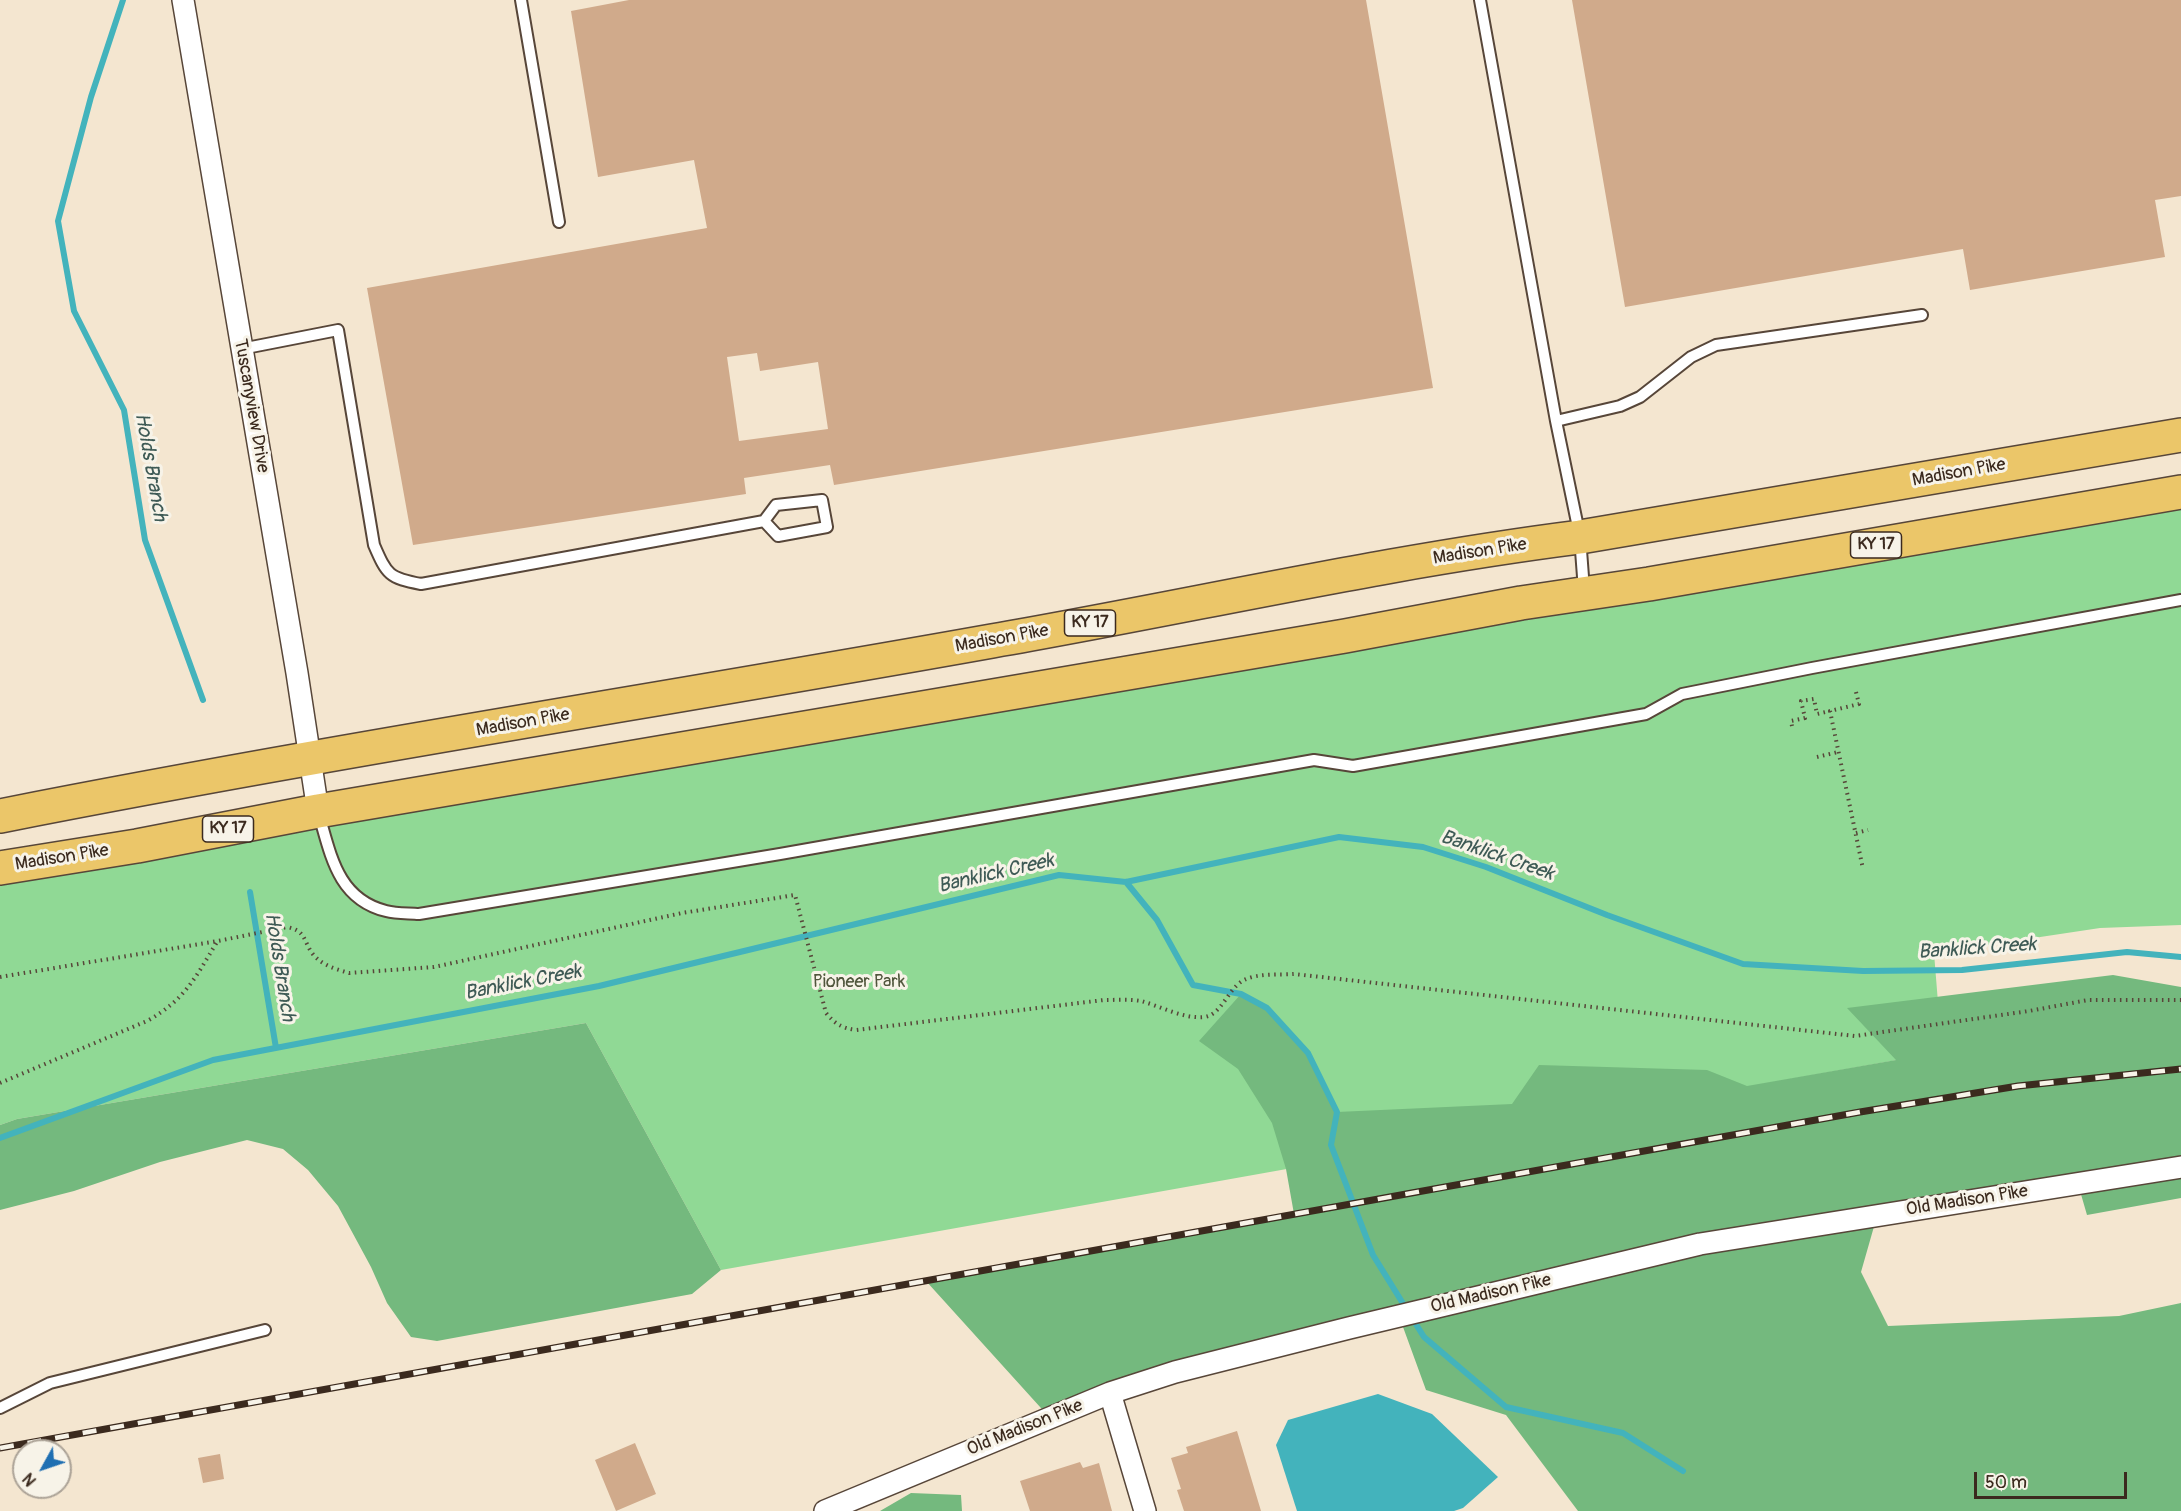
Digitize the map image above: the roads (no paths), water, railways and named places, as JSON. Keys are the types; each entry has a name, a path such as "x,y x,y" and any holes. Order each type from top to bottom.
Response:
{"main road":[{"name":"Madison Pike","path":"0,816 1008,639 1492,548 1580,537 2181,435"},
{"name":"Madison Pike","path":"0,868 137,846 318,811 1333,638 1521,603 1813,556 2181,492"}],"street":[{"name":"Tuscanyview Drive","path":"183,0 318,811"},
{"name":"Old Madison Pike","path":"825,1511 1110,1393 1175,1372 1700,1244 2181,1167"},
{"path":"1110,1393 1145,1511"}],"lane":[{"path":"521,0 559,222"},
{"path":"1480,0 1556,421 1580,537 1584,594"},
{"path":"1556,421 1620,406 1640,397 1691,357 1716,345 1922,315"},
{"path":"241,349 338,330 374,545 383,566 397,579 421,584 764,521 776,505 822,500 827,527 778,536 764,521"},
{"path":"318,811 333,864 344,884 361,901 378,908 419,914 780,854 1314,760 1353,766 1646,714 1682,694 2181,600"},
{"path":"0,1408 50,1383 265,1330"}],"water":[{"path":"1378,1394 1432,1414 1498,1477 1463,1508 1454,1511 1297,1511 1276,1445 1288,1420"}],"waterway":[{"name":"Holds Branch","path":"123,0 91,97 58,221 74,311 124,410 145,540 203,700"},
{"name":"Banklick Creek","path":"0,1138 213,1060 599,986 1059,875 1126,882 1339,837 1423,847 1486,867 1607,915 1743,964 1863,971 1962,970 2127,952 2181,957"},
{"path":"1126,882 1157,920 1193,985 1241,994 1267,1008 1308,1053 1337,1112 1331,1145 1373,1255 1407,1310"},
{"name":"Holds Branch","path":"250,892 276,1048"},
{"path":"1412,1318 1424,1337 1506,1407 1623,1433 1683,1471"}],"railway":[{"path":"0,1448 1860,1112 2018,1086 2181,1069"}],"park label":[{"name":"Pioneer Park","path":"859,982"}]}
